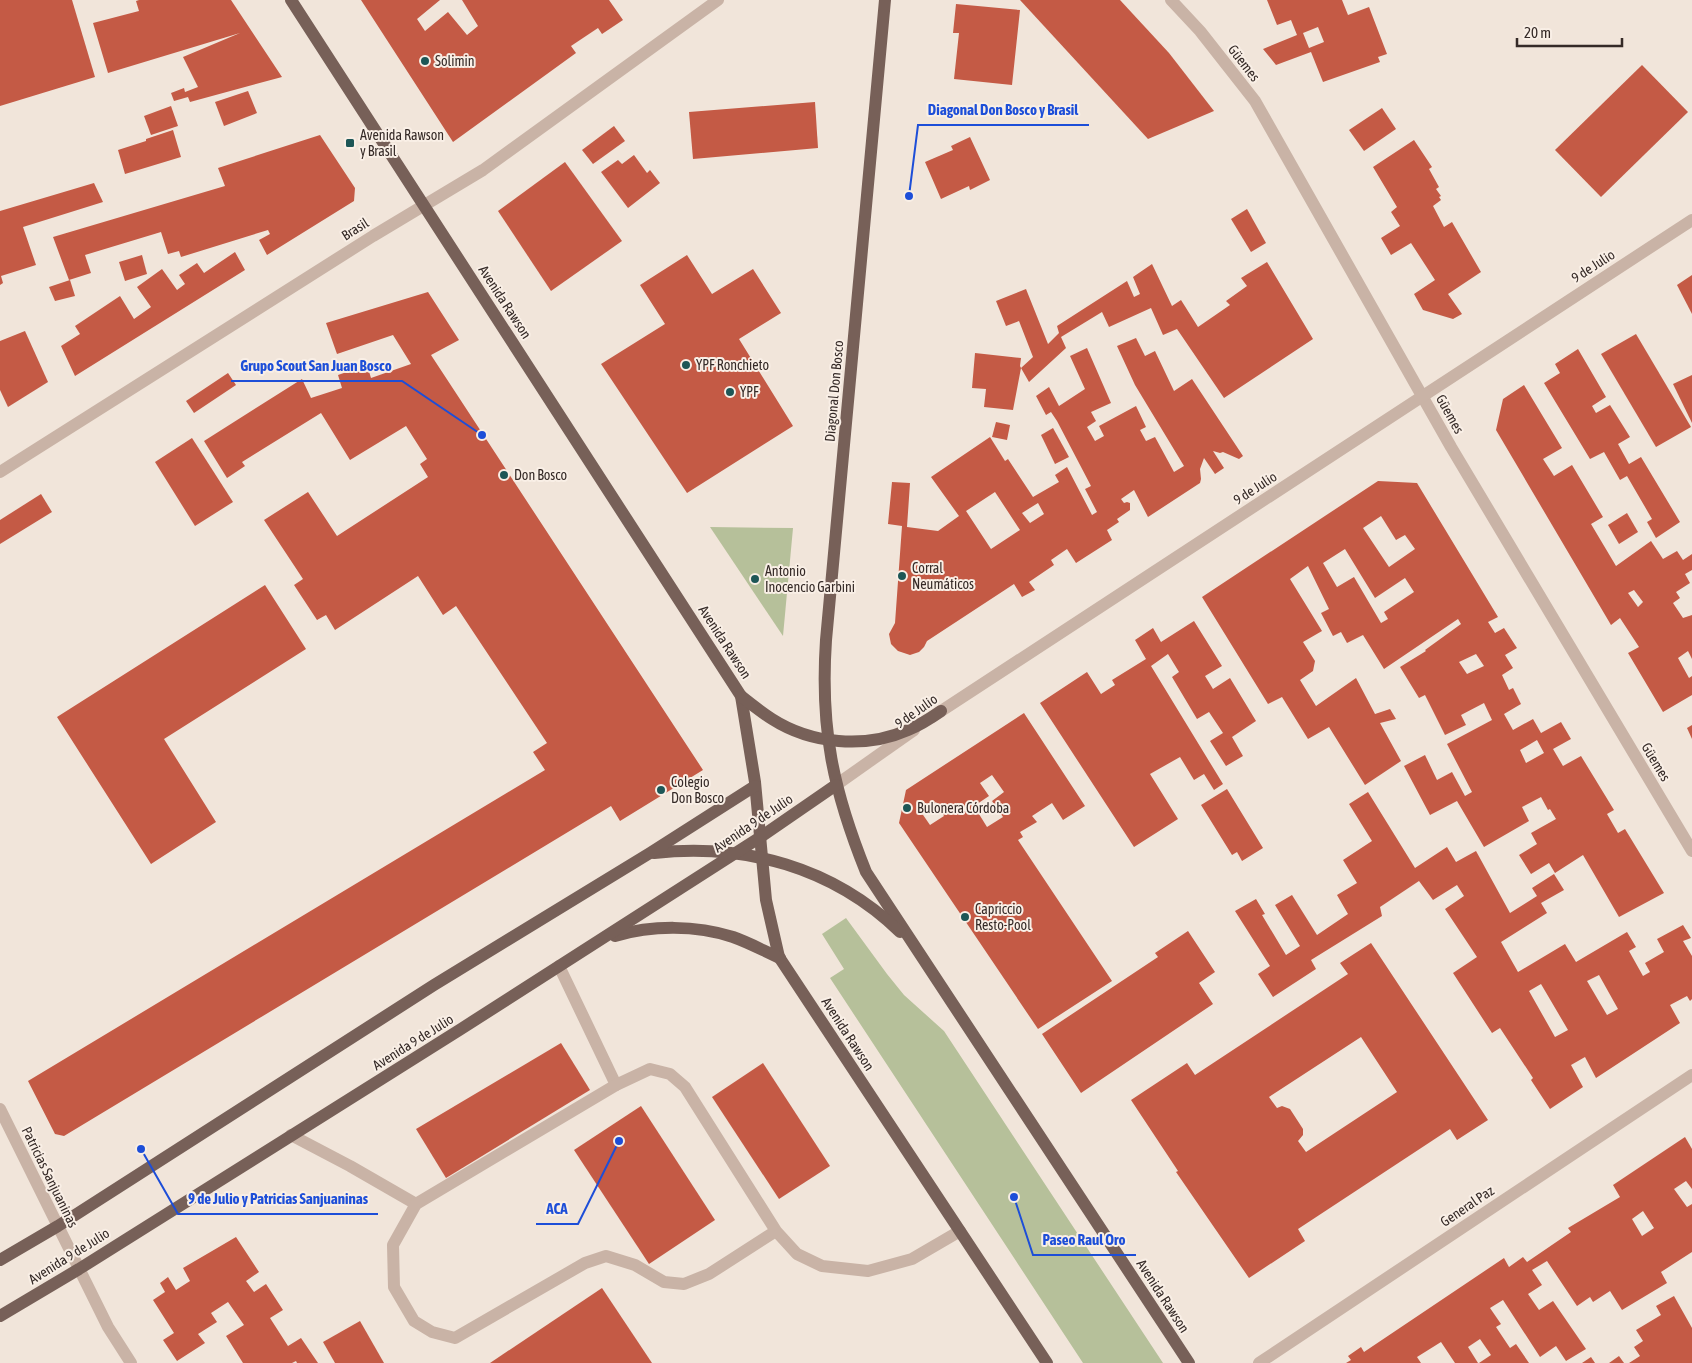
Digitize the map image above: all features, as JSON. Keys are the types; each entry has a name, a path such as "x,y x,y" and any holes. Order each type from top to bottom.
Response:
{"main road":[{"name":"Avenida Rawson","path":"291,0 741,696 752,753 766,900 780,958 1047,1363"},
{"name":"Diagonal Don Bosco","path":"836,785 827,739 824,708 826,640 885,0"},
{"path":"741,696 773,720 810,736 848,741 888,736 907,730 925,722 942,711"},
{"name":"Avenida Rawson","path":"836,785 853,840 866,872 1190,1363"},
{"name":"Avenida 9 de Julio","path":"0,1316 79,1269 600,940 759,838 836,785"},
{"path":"0,1260 58,1226 434,985 650,853 755,786"},
{"path":"650,853 701,850 736,853 761,857 802,870 849,892 891,924 918,952"},
{"path":"600,940 628,932 680,928 731,937 756,946 780,958"}],"street":[{"name":"Brasil","path":"0,472 364,241 483,170 718,0"},
{"name":"Güemes","path":"1172,0 1200,31 1254,101 1451,447 1692,851"},
{"name":"9 de Julio","path":"836,785 942,711 1692,220"},
{"path":"559,966 616,1085"},
{"path":"776,1231 709,1274 684,1284 664,1282 634,1265 606,1256 585,1263 455,1338 432,1332 414,1321 394,1287 393,1245 416,1204 616,1085 650,1070 670,1074 685,1087 776,1231 797,1254 822,1266 868,1271 912,1259 960,1232"},
{"name":"General Paz","path":"1259,1363 1692,1075"},
{"name":"Patricias Sanjuaninas","path":"0,1109 108,1327 131,1363"},
{"path":"291,1135 416,1204"}],"green space":[{"path":"710,527 793,528 783,636"},
{"path":"846,918 904,995 944,1031 1163,1363 1083,1363 830,978 844,969 822,934"}],"building":[{"path":"0,0 72,0 95,77 0,106"},
{"path":"231,0 282,77 190,102 188,97 174,101 171,93 184,88 185,92 198,87 183,57 240,33 108,73 93,23 139,11 136,1"},
{"path":"361,0 440,0 417,19 425,31 448,12 467,35 478,26 462,0 609,0 623,20 602,34 598,28 571,46 576,53 453,142"},
{"path":"1020,0 1120,0 1169,53 1214,111 1148,139"},
{"path":"1267,0 1342,0 1348,15 1369,7 1387,54 1378,57 1380,62 1323,82 1311,52 1276,65 1263,49 1297,35 1291,20 1277,25","holes":["1318,27 1324,42 1309,48 1303,33"]},
{"path":"956,4 1020,10 1012,85 954,79 959,33 953,33"},
{"path":"1642,65 1688,112 1601,197 1555,150"},
{"path":"248,91 257,113 224,126 215,102"},
{"path":"815,102 818,148 693,159 689,112"},
{"path":"171,106 178,126 151,135 144,116"},
{"path":"1382,108 1396,129 1364,151 1349,130"},
{"path":"614,126 625,141 593,164 582,150"},
{"path":"173,130 181,157 125,174 118,150"},
{"path":"320,135 355,188 354,201 267,255 259,240 270,234 268,230 181,257 179,251 168,254 161,232 85,255 91,273 69,280 53,237 225,186 218,168"},
{"path":"970,137 990,180 970,190 969,186 941,199 925,162 953,150 951,146"},
{"path":"1414,140 1432,167 1429,169 1439,187 1436,189 1441,196 1439,197 1441,200 1433,206 1444,227 1452,222 1481,272 1448,294 1462,314 1453,319 1423,310 1414,294 1435,280 1411,243 1391,255 1381,238 1400,226 1391,212 1397,207 1373,167"},
{"path":"634,155 647,173 650,170 660,183 628,208 601,172 618,160 622,164"},
{"path":"565,162 622,241 551,291 498,211"},
{"path":"94,183 103,202 23,227 36,265 1,276 3,283 0,285 0,211"},
{"path":"1247,209 1266,243 1251,252 1231,219"},
{"path":"235,252 245,270 75,376 61,346 80,334 75,326 120,296 134,319 151,307 137,287 162,269 177,290 185,284 179,275 197,263 204,273"},
{"path":"142,255 147,274 125,281 119,262"},
{"path":"687,255 712,294 753,269 781,313 739,339 793,426 687,493 601,364 665,324 640,285"},
{"path":"1267,262 1313,339 1224,398 1177,329 1163,335 1151,308 1109,327 1102,312 1061,337 1066,348 1029,382 1021,368 1033,357 1019,321 1006,326 996,301 1026,289 1048,344 1059,333 1057,326 1127,281 1134,297 1140,294 1133,277 1152,264 1172,306 1181,300 1198,327 1230,305 1226,301 1247,286 1241,278"},
{"path":"1692,275 1692,314 1677,285"},
{"path":"70,280 75,296 55,301 49,287"},
{"path":"428,292 459,340 431,355 703,770 620,821 611,806 64,1136 55,1134 28,1081 545,770 533,752 547,743 456,606 443,615 418,576 335,630 326,615 317,620 294,585 303,579 264,520 308,492 337,536 428,477 420,464 427,459 406,426 350,460 321,413 242,462 245,466 227,478 204,441 302,379 311,398 342,388 338,375 367,365 371,378 411,364 393,335 337,354 326,323"},
{"path":"25,331 48,382 8,407 0,390 0,341"},
{"path":"1636,334 1691,427 1656,447 1601,354"},
{"path":"1136,338 1145,356 1155,351 1174,391 1192,379 1243,456 1239,459 1223,452 1213,451 1224,468 1215,474 1204,458 1200,469 1200,483 1148,517 1134,490 1121,499 1124,503 1130,503 1130,510 1117,519 1119,522 1107,530 1112,540 1076,563 1067,549 1051,560 1054,565 1029,582 1035,590 1022,597 1014,584 927,641 919,652 910,655 898,651 891,644 889,634 895,623 902,526 888,524 892,482 910,483 907,527 938,531 959,516 931,477 990,437 1005,461 1008,459 1033,497 1059,482 1055,475 1067,467 1092,515 1097,512 1085,489 1091,486 1057,421 1051,412 1046,415 1036,396 1049,387 1059,406 1085,389 1070,356 1087,348 1111,403 1091,412 1096,421 1087,427 1095,441 1104,436 1099,426 1136,406 1146,427 1140,430 1146,441 1155,437 1174,472 1184,466 1135,385 1117,346","holes":["995,492 1020,530 991,549 966,511","1038,503 1044,514 1030,523 1022,513"]},
{"path":"1578,349 1606,397 1592,406 1596,413 1610,405 1630,437 1618,444 1629,464 1641,457 1680,522 1656,538 1647,522 1652,519 1627,476 1620,480 1604,452 1590,459 1544,383 1560,373 1555,364"},
{"path":"975,353 1021,358 1021,368 1013,410 984,407 986,389 972,388"},
{"path":"228,373 236,385 194,413 186,401"},
{"path":"1692,375 1692,423 1673,384"},
{"path":"1524,385 1562,448 1543,459 1554,476 1572,465 1603,517 1591,524 1616,566 1651,541 1663,559 1677,551 1683,560 1692,554 1692,570 1685,574 1690,583 1676,592 1680,598 1673,603 1683,618 1692,615 1692,659 1688,651 1678,658 1689,678 1692,676 1692,695 1663,712 1628,653 1639,647 1620,618 1611,625 1496,430 1503,399","holes":["1634,590 1643,602 1638,607 1628,593"]},
{"path":"996,422 1010,425 1007,440 992,437"},
{"path":"1053,428 1069,457 1055,464 1041,435"},
{"path":"192,438 233,502 195,526 155,462"},
{"path":"1378,481 1417,483 1498,617 1488,622 1495,633 1504,628 1517,648 1505,655 1513,668 1502,675 1509,690 1513,688 1521,704 1504,714 1513,730 1533,719 1541,733 1561,722 1571,739 1553,749 1563,766 1581,756 1614,810 1607,814 1618,833 1625,829 1664,893 1619,917 1583,855 1555,873 1549,863 1531,874 1519,855 1537,844 1531,833 1556,819 1550,809 1548,810 1541,797 1522,807 1529,821 1484,847 1457,801 1430,815 1404,766 1425,755 1437,780 1452,772 1465,796 1472,792 1447,744 1492,720 1484,703 1461,715 1466,725 1445,735 1425,695 1419,698 1400,667 1426,651 1461,624 1458,619 1384,669 1363,635 1347,643 1341,632 1333,636 1321,613 1329,609 1308,566 1290,579 1322,631 1303,642 1315,661 1313,671 1300,680 1316,706 1356,678 1375,714 1390,709 1396,719 1380,723 1401,761 1365,785 1329,727 1308,739 1282,697 1268,704 1202,597","holes":["1381,516 1396,540 1405,535 1415,549 1389,567 1363,528","1345,549 1375,598 1405,578 1414,592 1384,612 1388,619 1381,623 1354,577 1337,587 1323,563","1476,654 1484,666 1467,674 1459,662","1537,740 1544,753 1526,763 1520,750"]},
{"path":"41,494 52,512 0,544 0,520"},
{"path":"1627,513 1638,532 1619,544 1608,525"},
{"path":"265,585 306,649 164,739 216,822 151,864 57,717"},
{"path":"1194,621 1222,666 1205,676 1213,689 1230,678 1256,721 1232,737 1243,756 1226,766 1210,741 1223,733 1209,712 1197,719 1172,677 1179,672 1168,654 1151,666 1223,784 1214,790 1204,774 1194,780 1180,757 1150,774 1178,819 1134,847 1040,703 1087,672 1101,694 1115,685 1112,680 1146,659 1135,640 1153,628 1161,642"},
{"path":"1024,713 1085,806 1063,820 1052,803 1032,816 1037,822 1020,832 1023,837 1018,840 1112,981 1038,1029 899,823 906,790","holes":["992,775 1004,792 992,801 1003,817 987,827 974,806 989,796 980,783","936,802 944,816 930,825 921,812"]},
{"path":"1692,725 1692,739 1687,728"},
{"path":"1227,789 1263,848 1242,861 1237,852 1232,855 1201,805"},
{"path":"1368,792 1415,868 1447,847 1456,862 1476,851 1510,913 1537,896 1532,888 1554,874 1564,890 1541,903 1547,913 1501,942 1518,972 1565,944 1576,962 1627,932 1636,947 1629,951 1643,976 1650,972 1645,963 1664,952 1657,939 1683,925 1691,938 1683,941 1692,956 1692,999 1690,1001 1687,996 1670,1005 1680,1023 1596,1078 1585,1057 1571,1065 1583,1087 1550,1109 1531,1080 1533,1078 1500,1028 1492,1033 1453,973 1477,957 1445,909 1464,896 1457,885 1433,900 1419,881 1380,907 1382,916 1311,960 1316,969 1273,997 1258,974 1270,966 1235,911 1256,899 1265,914 1262,915 1286,955 1300,946 1275,905 1292,895 1317,935 1348,914 1337,895 1357,883 1343,860 1372,841 1349,804","holes":["1599,975 1618,1009 1607,1015 1587,981","1541,984 1568,1030 1555,1037 1529,991"]},
{"path":"1188,931 1215,972 1199,983 1213,1004 1081,1093 1042,1034 1158,957 1155,953"},
{"path":"1371,943 1488,1120 1457,1140 1450,1129 1298,1229 1305,1241 1249,1278 1176,1172 1178,1171 1131,1100 1187,1063 1195,1075 1348,974 1340,963","holes":["1361,1037 1397,1092 1306,1152 1298,1141 1303,1135 1303,1129 1290,1109 1282,1106 1277,1108 1269,1097"]},
{"path":"561,1043 590,1090 446,1178 416,1129"},
{"path":"763,1063 830,1166 779,1199 712,1097"},
{"path":"641,1106 715,1220 649,1264 574,1150"},
{"path":"1685,1137 1692,1149 1692,1189 1686,1181 1674,1189 1687,1207 1692,1204 1692,1252 1661,1272 1667,1283 1622,1310 1610,1291 1593,1302 1590,1297 1577,1306 1547,1261 1532,1270 1542,1285 1528,1294 1539,1310 1553,1301 1586,1349 1566,1361 1556,1346 1540,1357 1503,1300 1490,1308 1501,1324 1496,1327 1510,1348 1516,1344 1529,1363 1479,1363 1491,1355 1480,1339 1468,1347 1478,1363 1455,1363 1441,1342 1417,1357 1421,1363 1346,1363 1351,1360 1348,1356 1361,1347 1364,1352 1504,1258 1509,1267 1523,1257 1527,1262 1571,1232 1568,1228 1620,1197 1613,1185","holes":["1643,1211 1654,1228 1642,1236 1632,1219"]},
{"path":"236,1237 259,1272 246,1281 254,1292 266,1284 283,1310 270,1318 288,1346 301,1338 318,1363 297,1363 296,1361 292,1363 243,1363 226,1336 244,1325 228,1302 211,1313 217,1322 198,1334 205,1343 177,1361 163,1340 174,1333 153,1300 165,1292 160,1283 168,1277 176,1290 190,1281 183,1268"},
{"path":"602,1288 652,1363 490,1363"},
{"path":"1674,1296 1692,1328 1692,1363 1629,1363 1640,1356 1634,1347 1643,1341 1636,1330 1661,1315 1656,1306"},
{"path":"360,1321 384,1363 335,1363 323,1342"},
{"path":"1619,1356 1624,1363 1609,1363"},
{"path":"1591,1357 1595,1363 1582,1363"}],"place":[{"name":"Solimin","path":"425,61"},
{"name":"Avenida Rawson y Brasil","path":"350,143"},
{"name":"Diagonal Don Bosco y Brasil","path":"909,196"},
{"name":"YPF Ronchieto","path":"686,365"},
{"name":"YPF","path":"730,392"},
{"name":"Grupo Scout San Juan Bosco","path":"482,435"},
{"name":"Don Bosco","path":"504,475"},
{"name":"Corral Neumáticos","path":"902,576"},
{"name":"Antonio Inocencio Garbini","path":"755,579"},
{"name":"Colegio Don Bosco","path":"661,790"},
{"name":"Bulonera Córdoba","path":"907,808"},
{"name":"Capriccio Resto-Pool","path":"965,917"},
{"name":"ACA","path":"619,1141"},
{"name":"9 de Julio y Patricias Sanjuaninas","path":"141,1149"},
{"name":"Paseo Raul Oro","path":"1014,1197"}]}
